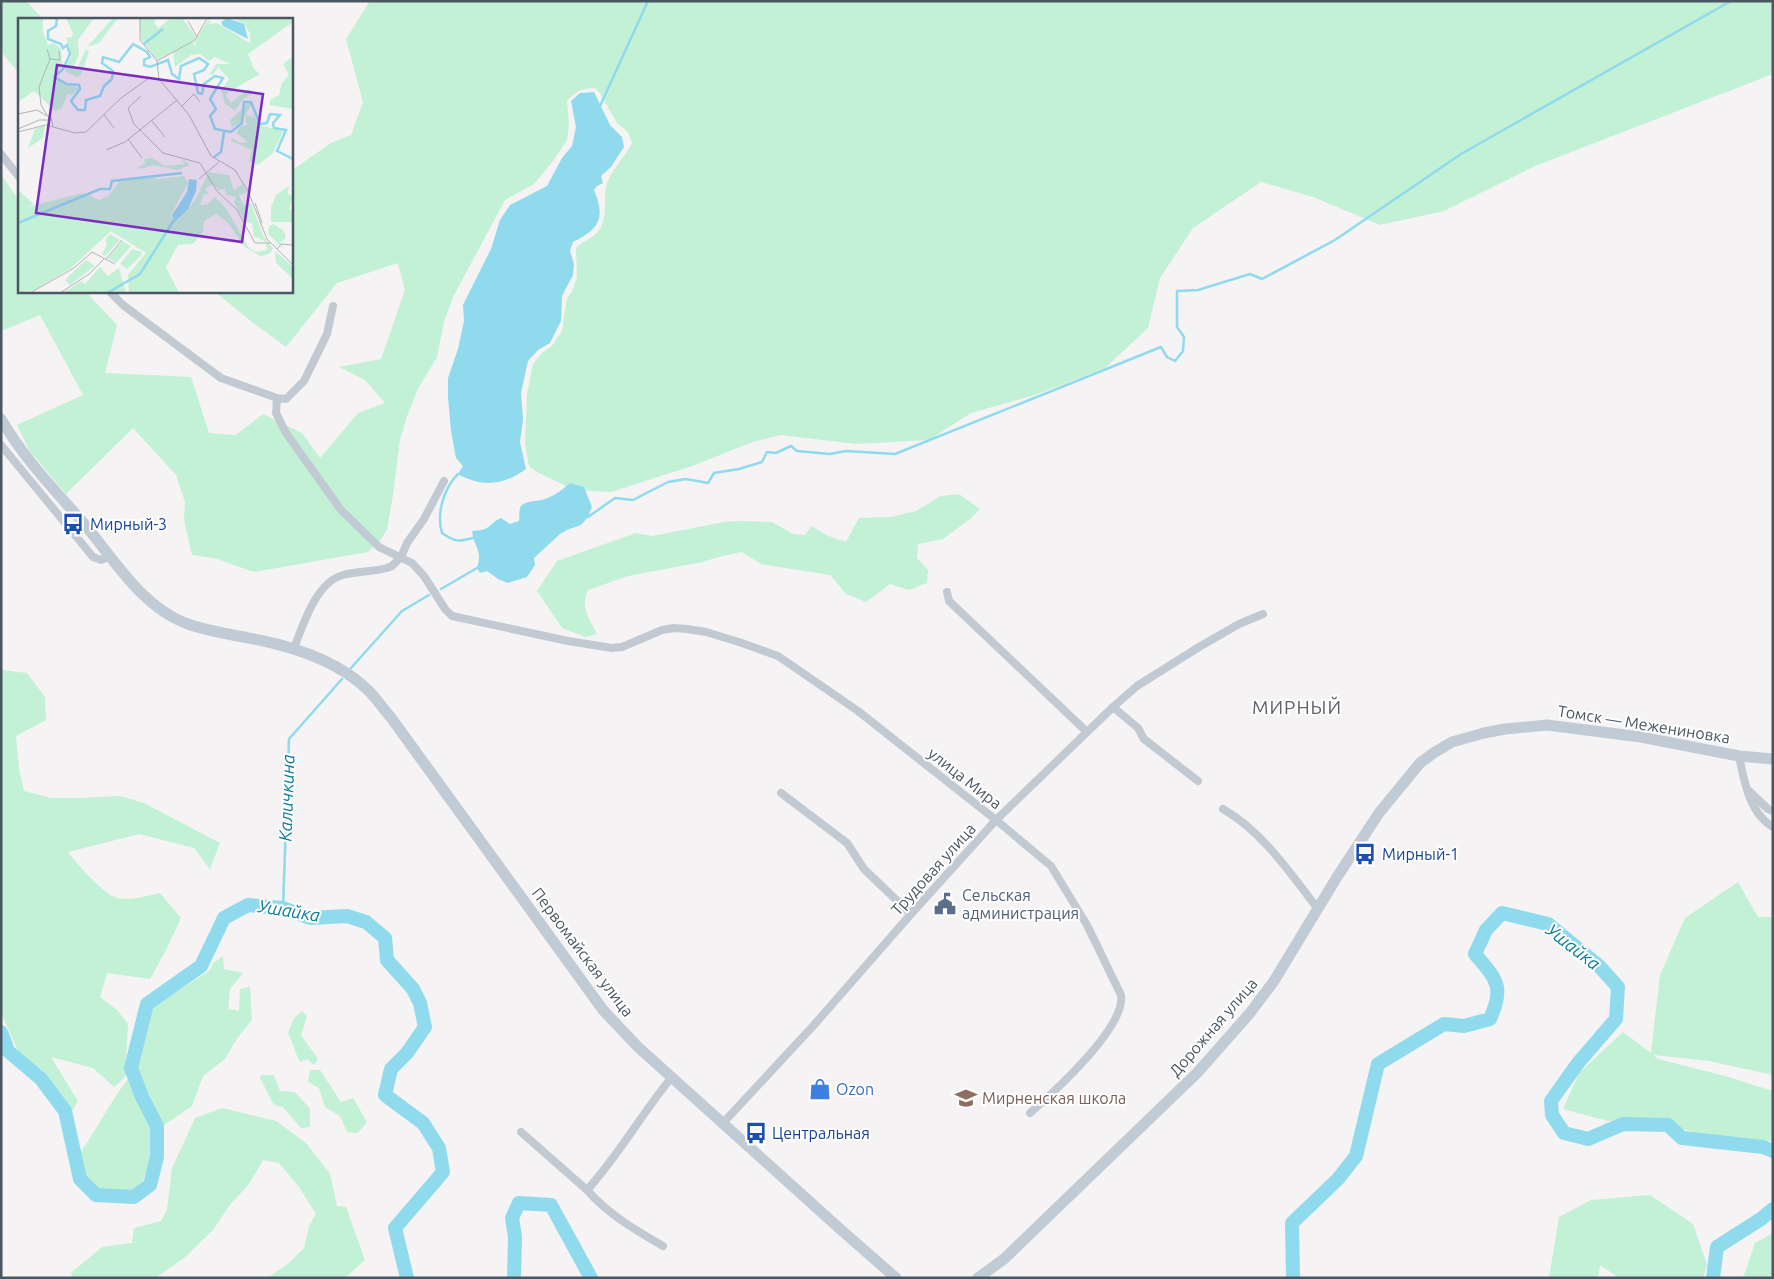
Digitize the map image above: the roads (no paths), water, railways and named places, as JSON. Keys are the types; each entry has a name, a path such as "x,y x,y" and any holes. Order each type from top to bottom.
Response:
{"street":[{"path":"1,154 18,176"},
{"path":"110,292 123,305 221,378 277,398 286,399 304,381 327,334 333,306"},
{"name":"улица Мира","path":"277,398 276,413 286,433 341,510 379,547 412,563 424,576 445,609 452,616 585,645 612,648 622,647 652,633 674,628 706,632 778,656 858,711 1051,866 1087,925 1121,995 1122,1001 1117,1019 1069,1078 1030,1113"},
{"path":"1,419 36,470 148,599 184,622 221,633 294,648 307,614 315,600 333,579 345,574 392,566 400,557 407,543 424,519 444,481"},
{"path":"1,446 93,557 101,560 110,556"},
{"path":"948,592 949,601 1087,732"},
{"name":"Трудовая улица","path":"723,1123 814,1026 996,820 1087,732 1137,686 1239,624 1263,614"},
{"name":"Первомайская улица","path":"294,648 337,667 368,690 392,719 603,1010 638,1047 896,1278"},
{"path":"1114,707 1138,728 1144,739 1198,781"},
{"name":"Томск — Межениновка","path":"1452,742 1504,729 1547,725 1641,737 1739,756 1773,759"},
{"name":"Дорожная улица","path":"978,1278 1004,1258 1197,1073 1250,1013 1274,981 1378,813 1420,763 1452,742"},
{"path":"1739,756 1746,788 1760,815 1767,824 1773,827"},
{"path":"1746,788 1768,809 1773,811"},
{"path":"780,793 846,843 864,869 911,914"},
{"path":"1223,809 1247,825 1278,858 1318,908"},
{"path":"587,1190 611,1163 659,1092 672,1077"},
{"path":"521,1132 587,1190 610,1213 663,1246"}],"water":[{"path":"594,92 610,125 622,137 624,147 611,167 601,176 603,183 594,190 598,200 598,222 589,232 573,242 570,251 574,264 573,275 562,296 561,321 550,343 538,350 528,361 521,393 523,419 520,442 526,469 510,478 493,483 476,481 458,474 463,466 456,458 448,397 448,378 458,349 464,321 463,305 491,249 500,220 510,205 547,186 562,158 572,146 576,127 571,101 580,93"},
{"path":"570,483 584,487 592,507 588,517 581,525 560,534 534,558 535,565 527,577 508,583 487,571 480,573 477,568 479,552 472,531 486,528 501,518 510,524 519,521 522,505 550,497"}],"waterway":[{"name":"Каличкина","path":"600,106 648,1"},
{"path":"588,517 615,498 633,500 668,482 686,479 708,483 714,473 739,469 762,462 767,452 776,453 791,446 797,451 830,454 846,451 895,454 1161,347 1167,357 1175,361 1183,351 1184,337 1177,327 1177,291 1198,290 1250,274 1262,279 1335,240 1461,154 1731,1"},
{"name":"Каличкина","path":"458,474 449,486 442,501 440,525 442,533 450,538 457,540 473,538"},
{"name":"Каличкина","path":"441,589 477,568"},
{"name":"Каличкина","path":"351,668 402,611 429,595"},
{"name":"Каличкина","path":"283,908 289,739 342,679"},
{"name":"Ушайка","path":"1,1032 8,1051 41,1079 65,1111 80,1179 96,1195 134,1197 150,1185 157,1157 157,1126 142,1097 131,1068 147,1004 201,966 224,918 248,905 283,908 310,918 347,916 366,922 385,938 387,960 413,989 420,1003 425,1027 407,1053 391,1069 385,1095 423,1123 439,1148 443,1172 395,1228 407,1278"},
{"name":"Ушайка","path":"1293,1278 1292,1223 1338,1179 1356,1156 1378,1064 1444,1024 1464,1026 1490,1019 1497,998 1496,984 1493,977 1475,954 1486,930 1502,913 1548,924 1599,966 1618,987 1616,1019 1578,1063 1551,1101 1552,1115 1564,1133 1588,1139 1623,1124 1668,1125 1682,1138 1763,1147 1773,1151"},
{"name":"Ушайка","path":"514,1278 515,1237 512,1218 519,1203 551,1205 591,1278"},
{"name":"Ушайка","path":"1713,1278 1717,1247 1761,1219 1773,1209"}],"place":[{"name":"Мирный-3","path":"73,524"},
{"name":"Мирный-1","path":"1365,854"},
{"name":"Сельская администрация","path":"945,904"},
{"name":"Ozon","path":"820,1089"},
{"name":"Мирненская школа","path":"966,1098"},
{"name":"Центральная","path":"756,1133"}],"district":[{"name":"МИРНЫЙ","path":"1297,707"}]}
